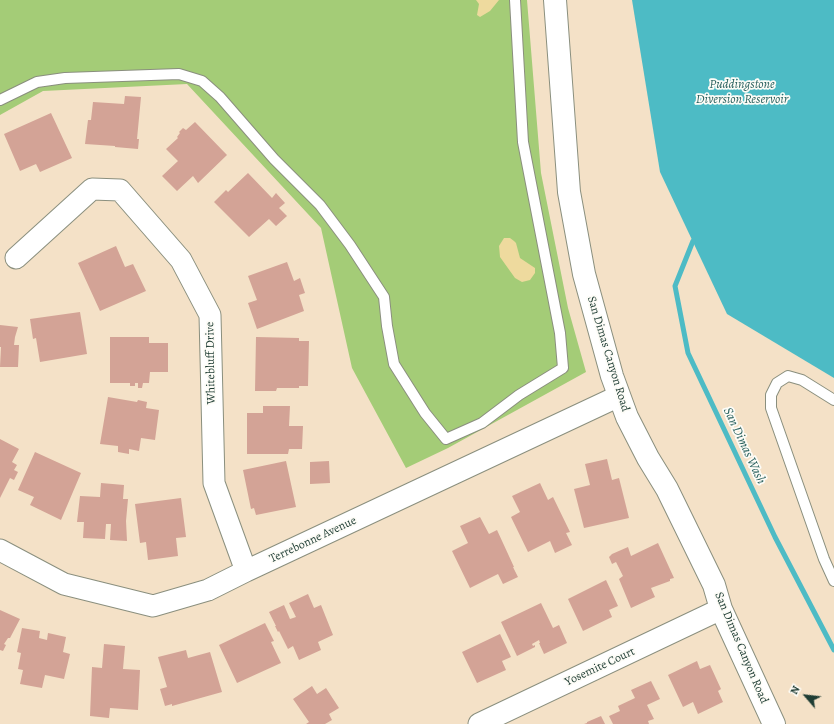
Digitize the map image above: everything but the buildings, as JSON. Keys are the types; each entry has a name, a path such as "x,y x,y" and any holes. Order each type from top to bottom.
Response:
{"street":[{"name":"San Dimas Canyon Road","path":"555,0 569,192 584,274 612,376 627,417 648,458 667,489 714,585 721,610 774,724"},
{"name":"Whitebluff Drive","path":"16,258 92,189 120,190 181,260 210,315 214,483 246,571"},
{"name":"Terrebonne Avenue","path":"0,550 64,584 153,606 208,590 619,396"},
{"name":"Yosemite Court","path":"479,724 721,610"}],"lane":[{"path":"0,100 37,82 65,78 180,74 202,81 220,97 274,159 320,205 350,245 384,297 387,326 394,364 425,413 446,439 482,423 519,395 563,368 560,334 522,142 515,0"},
{"path":"834,400 802,380 788,376 777,383 771,395 771,408 824,559 834,581"}],"green space":[{"path":"0,0 527,0 541,173 568,308 586,372 448,448 406,468 352,368 321,228 187,84 43,91 0,115"}],"sand":[{"path":"476,0 499,0 490,11 480,17 477,15 479,4"},
{"path":"504,238 510,238 514,241 516,243 520,258 535,268 535,273 530,280 522,282 515,278 500,257 499,246"}],"water":[{"name":"Puddingstone Diversion Reservoir","path":"632,0 834,0 834,378 727,314 660,172"}],"waterway":[{"name":"San Dimas Wash","path":"693,241 675,286 688,353 775,537 834,650"}]}
